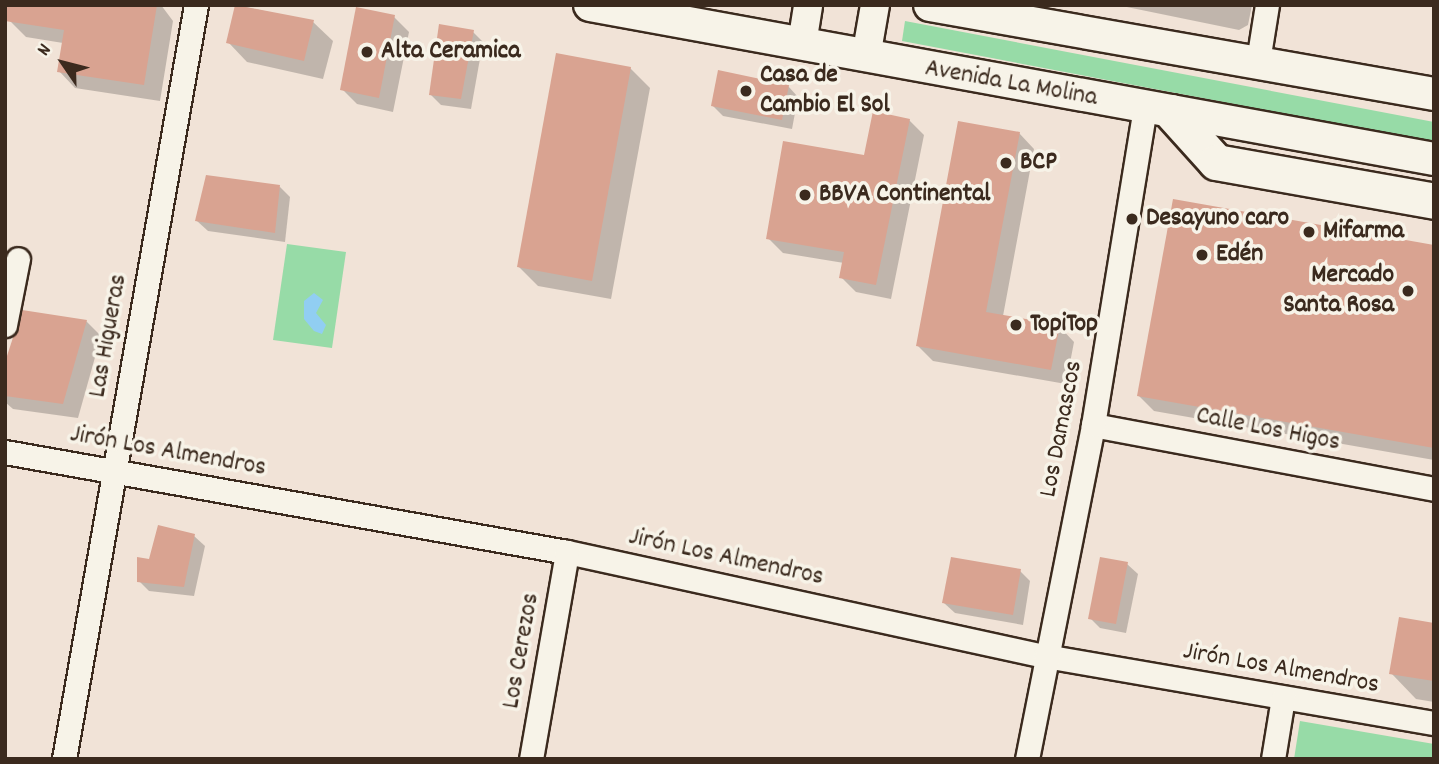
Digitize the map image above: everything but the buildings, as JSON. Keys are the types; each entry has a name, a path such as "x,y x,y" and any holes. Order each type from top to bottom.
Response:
{"main road":[{"name":"Avenida La Molina","path":"590,5 631,8 866,57 1434,159"},
{"path":"930,5 1434,94"},
{"path":"1158,110 1216,162 1434,201"}],"street":[{"name":"Las Higueras","path":"64,759 196,5"},
{"path":"802,44 808,5"},
{"path":"866,57 875,5"},
{"path":"1258,61 1267,5"},
{"name":"Los Damascos","path":"1027,759 1045,656 1158,110"},
{"path":"5,325 18,258"},
{"name":"Calle Los Higos","path":"1093,425 1434,489"},
{"name":"Jirón Los Almendros","path":"5,452 567,552 1045,656 1434,723"},
{"name":"Los Cerezos","path":"531,759 567,552"},
{"path":"1273,759 1283,698"}],"green space":[{"path":"905,21 1434,122 1434,142 902,41"},
{"path":"287,244 346,252 332,348 273,340"},
{"path":"1300,721 1434,744 1434,759 1294,759"}],"water":[{"path":"314,293 323,300 316,313 326,325 322,334 314,331 304,319 304,301"}],"place":[{"name":"Alta Ceramica","path":"367,52"},
{"name":"Casa de Cambio El Sol","path":"746,91"},
{"name":"BCP","path":"1006,163"},
{"name":"BBVA Continental","path":"805,195"},
{"name":"Desayuno caro","path":"1132,219"},
{"name":"Mifarma","path":"1309,232"},
{"name":"Edén","path":"1202,255"},
{"name":"Mercado Santa Rosa","path":"1408,291"},
{"name":"TopiTop","path":"1016,325"}]}
